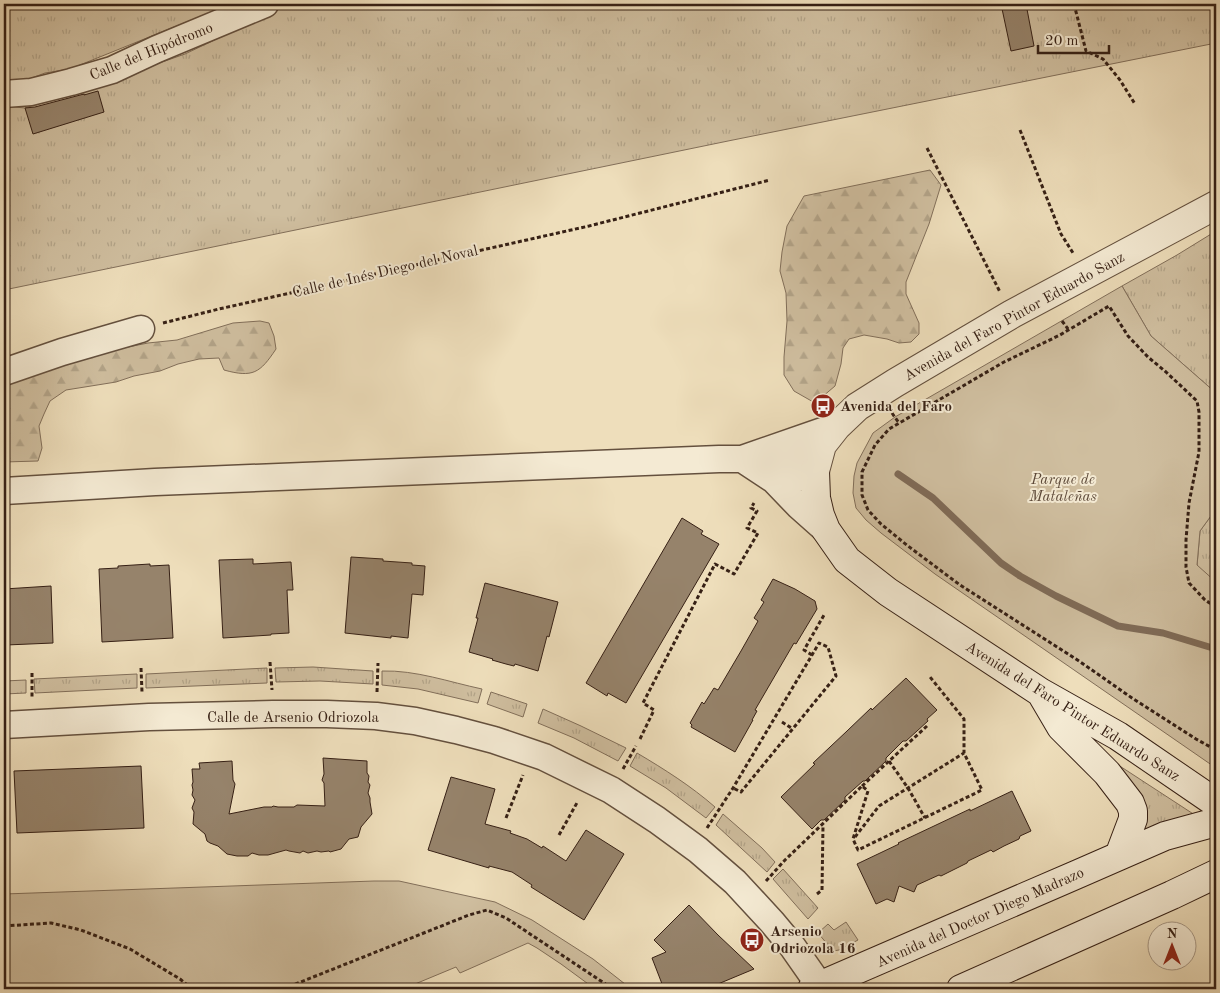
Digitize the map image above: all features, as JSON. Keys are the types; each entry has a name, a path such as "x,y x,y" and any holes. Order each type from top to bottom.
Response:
{"main road":[{"name":"Avenida del Faro Pintor Eduardo Sanz","path":"1216,204 1012,314 857,407 837,426 822,445 815,471 816,498 820,515 826,530 847,560 888,592 1040,692 1118,736 1216,803"},
{"path":"1040,692 1061,727 1107,774 1130,803 1133,811 1132,819 1119,856"},
{"name":"Avenida del Doctor Diego Madrazo","path":"819,988 1165,836 1216,822"},
{"path":"962,989 1189,888 1216,874"},
{"path":"1189,888 1216,887"}],"street":[{"name":"Calle del Hipódromo","path":"4,94 31,92 112,70 265,4"},
{"path":"4,372 62,352 141,329"},
{"path":"758,462 837,426"},
{"path":"4,491 155,482 719,460 758,462 800,478 815,471"},
{"path":"758,462 826,530"},
{"name":"Calle de Arsenio Odriozola","path":"4,726 158,717 327,714 376,716 415,721 494,740 544,757 611,790 698,850 735,882 772,922 792,946 819,988"}],"path":[{"path":"1074,4 1086,51 1103,59 1120,80 1135,104"},
{"path":"1020,130 1061,234 1071,250"},
{"path":"926,148 999,291"},
{"name":"Calle de Inés Diego del Noval","path":"141,329 219,309 589,226 770,180"},
{"path":"1216,607 1205,600 1189,583 1186,567 1189,503 1199,452 1200,412 1197,402 1128,336 1109,306 1060,335 1004,362 889,429 875,445 862,472 862,495 868,510 881,524 908,546 960,585 1196,739 1216,750"},
{"path":"1062,321 1068,329"},
{"path":"640,739 654,710 643,703 715,564 734,574 758,533 747,528 757,511 751,508 754,503"},
{"path":"812,655 804,650 824,615"},
{"path":"706,828 733,788 819,643 828,647 836,676 741,792 733,788"},
{"path":"270,662 272,691"},
{"path":"377,693 378,663"},
{"path":"141,668 143,695"},
{"path":"32,673 32,700"},
{"path":"862,786 868,791 853,839 858,850 982,790 964,753 964,719 930,677"},
{"path":"782,722 793,729"},
{"path":"766,881 785,860 926,726"},
{"path":"622,772 636,746"},
{"path":"853,839 879,806 964,753"},
{"path":"889,761 908,788 925,818"},
{"path":"506,818 520,782"},
{"path":"559,835 575,805"},
{"path":"816,894 822,890 823,824"},
{"path":"283,989 469,915 487,910 506,918 613,989"},
{"path":"4,926 51,923 81,930 130,950 180,979 192,989"}],"green space":[{"path":"4,4 231,4 70,69 45,73 21,82 4,83"},
{"path":"290,4 1216,4 1216,43 4,290 4,106 25,108 185,54"},
{"path":"930,170 941,185 929,224 906,282 906,294 919,323 919,334 911,342 899,343 864,335 849,339 843,348 835,386 815,403 794,391 784,375 787,321 786,293 780,271 787,226 804,196"},
{"path":"1216,231 1216,393 1151,336 1122,286"},
{"name":"Parque de Mataleñas","path":"1122,286 1151,336 1216,393 1216,509 1200,531 1197,565 1216,582 1216,768 935,574 866,520 856,508 853,493 857,463 873,433 895,417"},
{"path":"260,321 269,323 276,349 265,364 255,372 242,373 224,370 219,358 199,359 116,382 66,390 50,401 39,426 42,448 38,461 4,462 4,386 28,376 113,350 148,343 177,340 233,323"},
{"path":"1216,509 1216,582 1197,566 1200,531"},
{"path":"313,667 373,671 373,684 320,681 276,682 275,668"},
{"path":"267,668 267,683 146,688 146,674"},
{"path":"382,671 420,674 482,689 478,703 418,689 382,685"},
{"path":"137,674 137,688 35,693 34,679"},
{"path":"26,680 26,693 4,694 4,681"},
{"path":"491,692 527,704 523,717 487,704"},
{"path":"543,709 626,748 618,761 574,738 538,723"},
{"path":"1086,744 1201,819 1133,837"},
{"path":"637,753 677,778 715,807 706,818 666,788 630,766"},
{"path":"723,814 775,862 767,872 716,825"},
{"path":"783,869 818,908 808,919 773,879"},
{"path":"399,881 495,902 532,920 593,959 630,989 595,989 528,943 460,973 456,967 403,989 4,989 4,894"},
{"path":"846,922 858,940 839,950 833,951 818,933 828,924 834,930"}],"building":[{"path":"1001,4 1026,4 1034,46 1011,51"},
{"path":"98,91 104,112 33,134 25,108"},
{"path":"682,518 703,531 701,534 719,544 626,703 608,693 607,696 586,683"},
{"path":"351,557 383,559 383,561 425,566 423,595 412,594 408,638 345,633"},
{"path":"253,559 253,564 291,562 293,590 287,590 289,633 223,638 219,560"},
{"path":"150,564 150,566 169,565 173,638 102,642 99,569"},
{"path":"773,579 815,601 817,609 796,644 794,643 755,710 757,711 753,720 735,752 691,727 690,723 702,702 704,704 714,688 718,690 741,651 758,621 754,618 764,602 761,600"},
{"path":"485,583 558,602 538,671 515,664 514,666 506,664 469,652"},
{"path":"51,586 53,643 6,645 4,589"},
{"path":"906,678 937,710 927,719 928,721 906,741 903,741 865,781 845,797 845,800 812,829 781,797 815,764 813,763"},
{"path":"323,758 367,761 368,782 370,785 368,793 372,814 361,827 358,837 349,839 341,849 330,852 317,851 308,853 286,850 268,855 252,853 248,856 237,856 227,854 218,846 207,841 205,834 193,824 194,812 192,808 195,800 192,795 192,769 200,769 199,763 232,761 235,784 229,814 273,806 325,806 324,783 322,780 324,774"},
{"path":"141,766 144,828 17,833 14,771"},
{"path":"451,777 495,789 485,824 511,831 510,833 527,839 542,848 543,846 566,861 586,830 624,854 584,920 531,887 532,885 512,872 489,866 489,868 428,850"},
{"path":"1012,791 1031,831 993,852 991,850 941,876 939,875 917,885 914,892 899,886 894,902 887,899 876,904 857,864 970,809 970,811"},
{"path":"689,905 754,969 706,989 664,989 652,958 666,952 654,940"}],"waterway":[{"path":"898,474 933,498 1001,563 1056,596 1118,626 1163,633 1216,649"}],"place":[{"name":"Avenida del Faro","path":"823,406"},
{"name":"Arsenio Odriozola 16","path":"752,940"}]}
